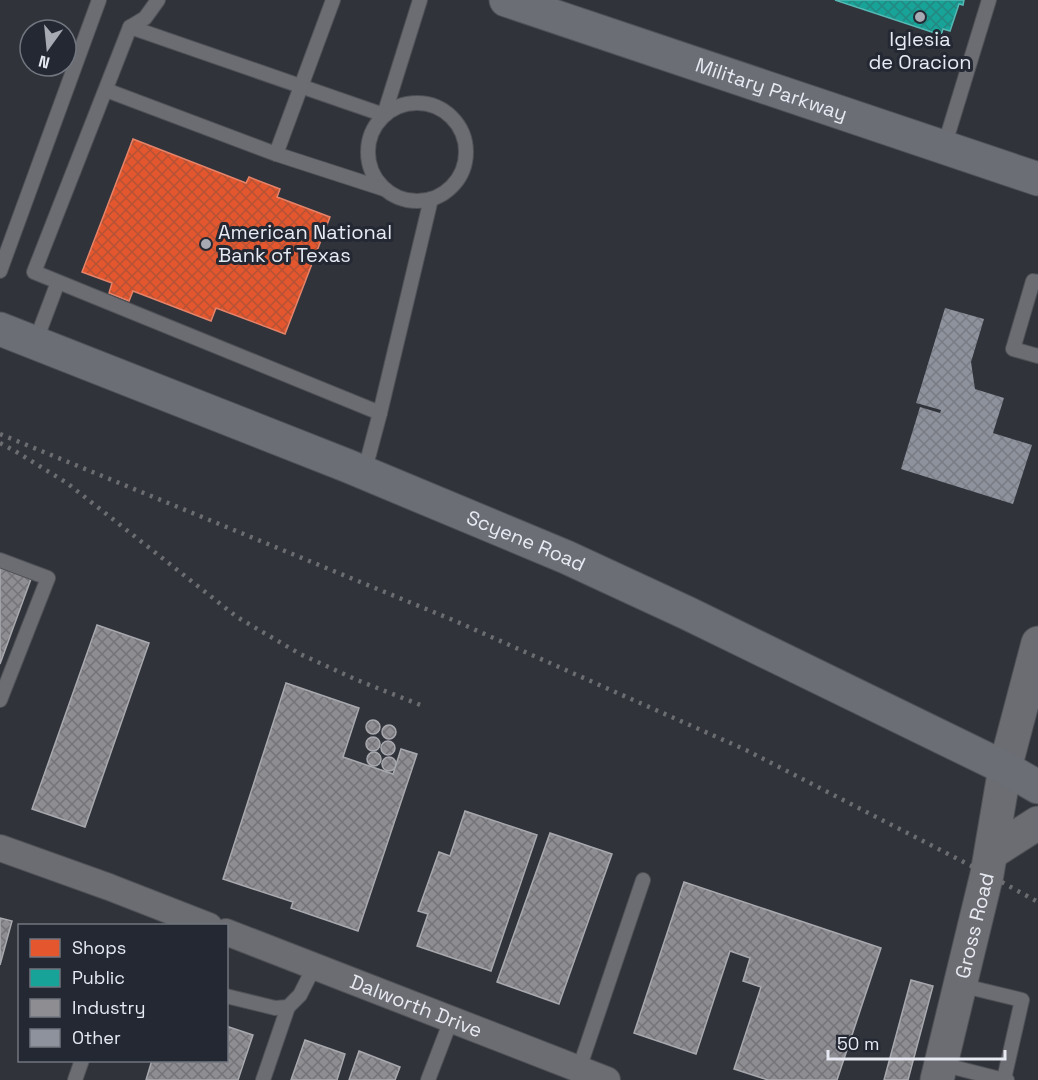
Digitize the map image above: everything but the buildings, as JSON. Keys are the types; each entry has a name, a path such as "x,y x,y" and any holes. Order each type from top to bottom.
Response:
{"main road":[{"name":"Military Parkway","path":"506,0 1038,179"},
{"name":"Scyene Road","path":"0,328 364,473 576,562 698,618 1005,768 1038,787"},
{"name":"Gross Road","path":"939,1072 987,874 1005,768 1038,643"},
{"path":"991,853 1038,823"}],"street":[{"path":"0,848 109,887 167,918 198,924"},
{"name":"Dalworth Drive","path":"228,933 607,1080"}],"lane":[{"path":"0,271 99,0"},
{"path":"158,0 145,18 130,27 34,272 380,413"},
{"path":"276,154 333,0"},
{"path":"386,190 375,177 369,161 368,144 374,128 384,115 420,0"},
{"path":"944,147 989,0"},
{"path":"106,90 276,154 386,190 401,198 416,201 431,199 445,192 456,182 464,169 467,154 465,139 459,125 447,113 432,105 415,103 399,106 384,115 130,27"},
{"path":"364,473 431,199"},
{"path":"1038,282 1033,281 1013,349 1038,356"},
{"path":"35,343 58,282"},
{"path":"0,560 48,578 0,700"},
{"path":"579,1069 643,880"},
{"path":"263,1080 288,1007 300,995 314,967"},
{"path":"939,1072 1005,1080 1022,1000 960,985"},
{"path":"228,996 275,1008 288,1007"},
{"path":"428,1080 451,1020"},
{"path":"75,1080 81,1062"}],"railway":[{"path":"0,434 453,620 746,750 1038,902"},
{"path":"0,443 67,483 237,617 300,654 423,706"}],"place":[{"name":"Iglesia de Oracion","path":"920,17"},
{"name":"American National Bank of Texas","path":"206,244"}]}
